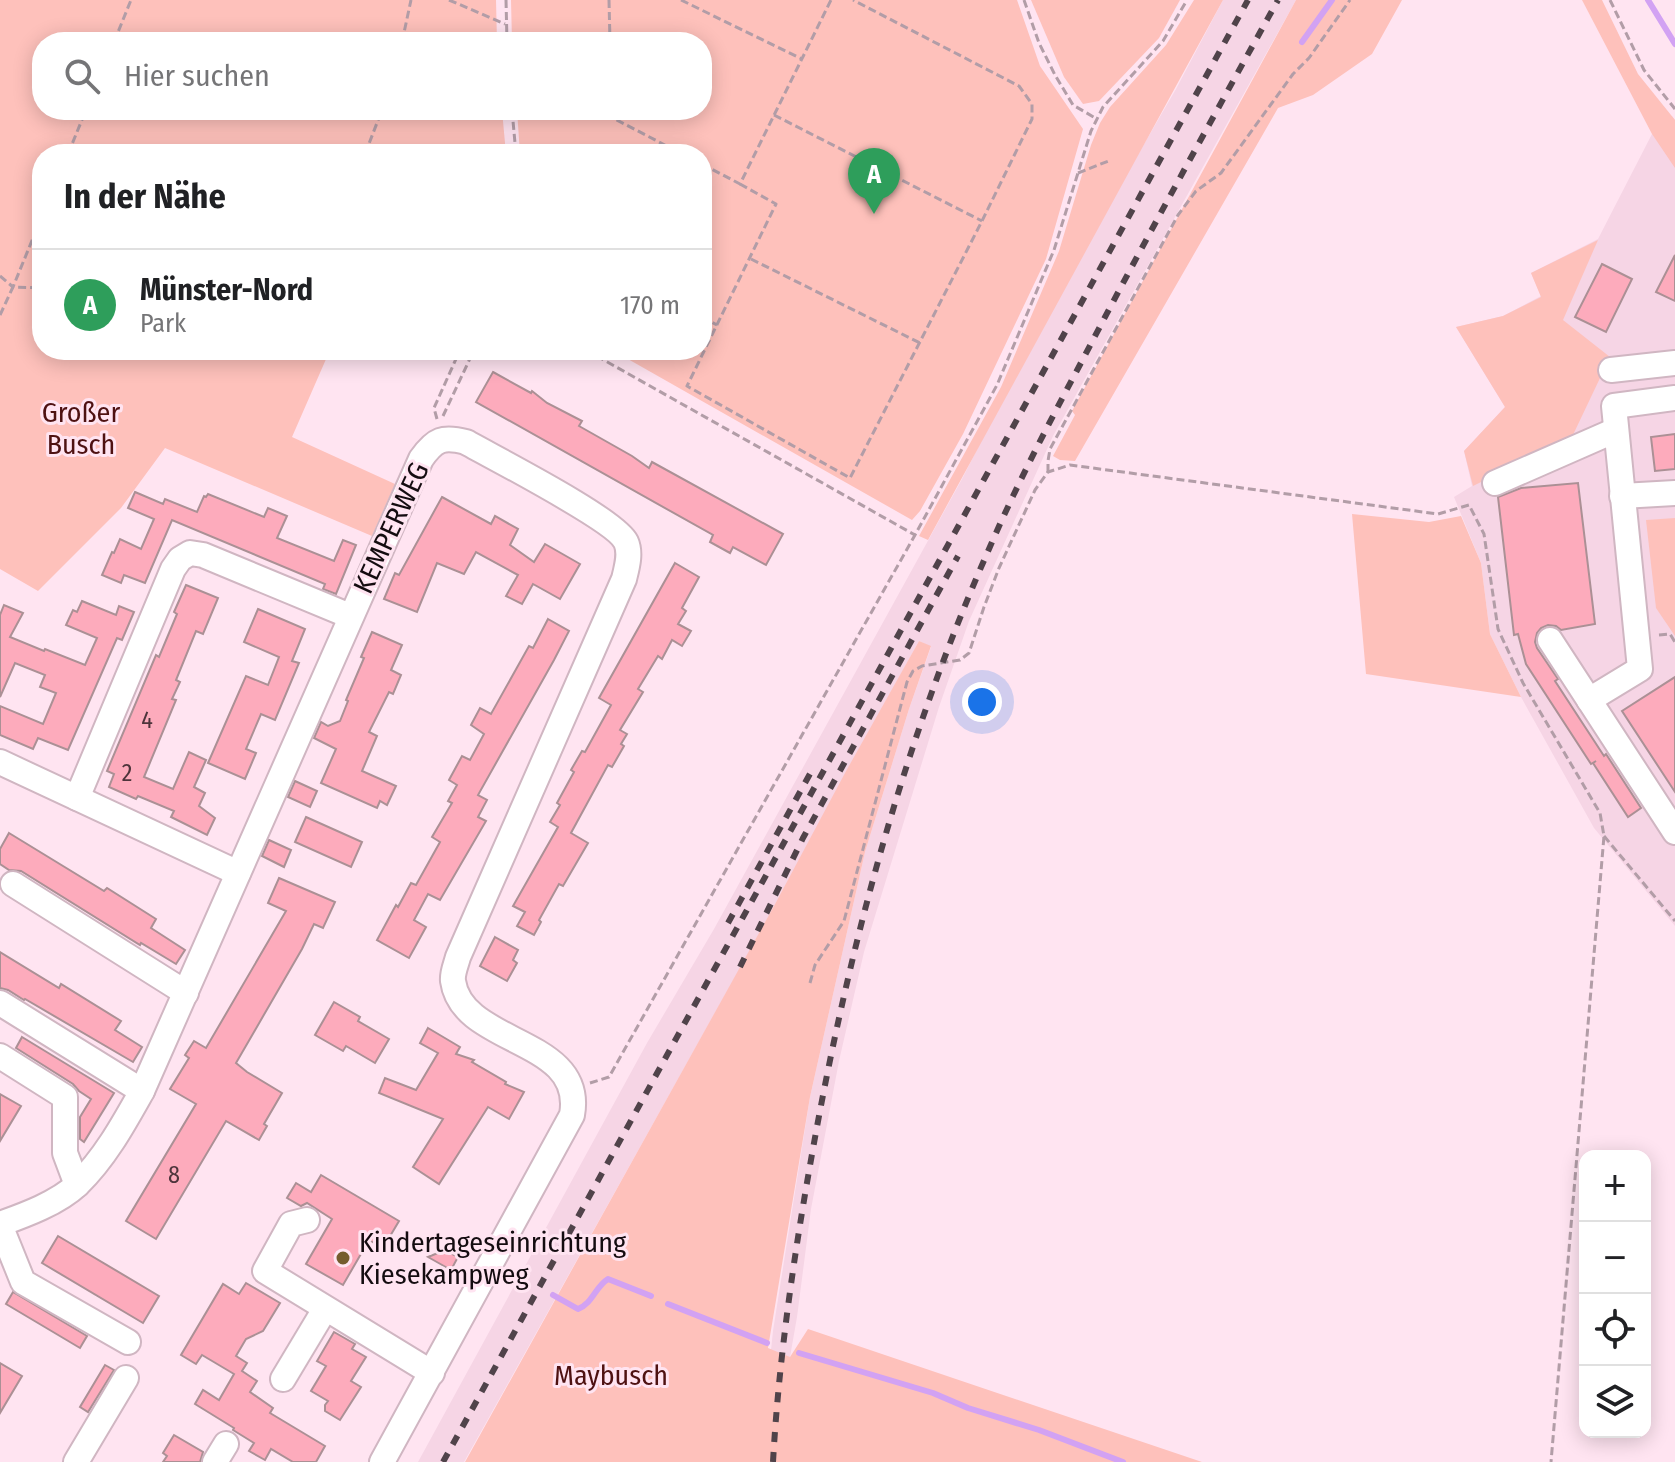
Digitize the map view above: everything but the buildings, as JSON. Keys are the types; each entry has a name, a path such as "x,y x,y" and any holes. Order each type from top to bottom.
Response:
{"street":[{"path":"1611,370 1675,363"},
{"path":"1589,700 1640,669 1614,406 1675,398"},
{"path":"1495,483 1616,430"},
{"name":"KEMPERWEG","path":"128,1342 23,1282 0,1224 34,1212 77,1185 125,1121 142,1091 186,993 421,459 429,447 451,438 466,442 603,520 625,541 629,559 624,579 458,957 452,978 456,995 465,1008 555,1064 566,1075 574,1102 572,1115 432,1373"},
{"path":"1622,496 1675,493"},
{"path":"77,798 173,569 180,559 190,553 203,555 350,616"},
{"path":"1550,640 1675,832"},
{"path":"0,762 238,873"},
{"path":"13,884 186,993"},
{"path":"0,1003 142,1091"},
{"path":"0,1056 65,1097 65,1153 77,1185"},
{"path":"307,1220 291,1224 265,1271 432,1373 382,1462"},
{"path":"283,1379 325,1309"},
{"path":"76,1462 126,1378"}],"path":[{"path":"118,32 131,0"},
{"path":"404,32 411,0"},
{"path":"449,0 505,24"},
{"path":"506,0 506,32"},
{"path":"609,0 610,32"},
{"path":"681,0 802,59"},
{"path":"740,184 831,0"},
{"path":"700,360 687,386 850,478 1032,119 1032,104 1019,86 853,0"},
{"path":"1024,0 1039,43 1073,105 1097,119"},
{"path":"609,1077 997,385 1054,250 1091,131 1103,107 1163,41 1187,0"},
{"path":"810,983 815,965 844,921 910,677 917,668 960,660 969,653 999,568 1035,490 1048,472 1050,449 1178,215 1196,191 1221,173 1350,0"},
{"path":"1610,0 1644,70 1675,109"},
{"path":"774,115 982,221"},
{"path":"72,144 82,120"},
{"path":"369,144 378,120"},
{"path":"513,120 515,144"},
{"path":"617,120 663,144"},
{"path":"1078,173 1111,160"},
{"path":"712,169 776,204 712,335"},
{"path":"0,315 32,240"},
{"path":"750,258 920,343"},
{"path":"0,276 13,287 32,288"},
{"path":"712,322 717,325"},
{"path":"456,360 434,408 438,427 469,360"},
{"path":"604,360 915,535"},
{"path":"1048,472 1070,465 1438,514 1469,505 1484,534 1498,629 1523,683 1600,813 1604,836 1551,1462"},
{"path":"1604,836 1675,921"}],"shaded area":[{"path":"1223,0 1296,0 1053,436 969,621 939,707 864,952 839,1061 811,1209 790,1357 768,1379 810,1097 865,852 931,647 919,641 464,1462 418,1462 647,1043 714,929 962,479 1049,308 1176,89"},
{"path":"1672,116 1675,120 1675,926 1594,828 1521,697 1490,634 1481,563 1454,497 1472,486 1464,451 1505,407 1456,327 1503,316 1541,296 1531,273 1598,239 1652,134"}],"green space":[{"name":"Großer Busch","path":"0,0 496,0 497,32 32,32 32,120 503,120 505,144 32,144 32,360 326,360 292,437 395,484 372,536 165,448 121,508 38,591 0,569"},
{"path":"511,0 1017,0 1040,66 1083,129 1046,259 963,434 912,520 630,360 712,360 712,144 519,144 518,120 712,120 712,32 512,32"},
{"path":"1031,0 1180,0 1159,38 1099,101 1083,104 1064,77"},
{"path":"1194,0 1223,0 928,540 919,536 1001,387 1059,251 1100,123 1110,107 1166,45"},
{"path":"1296,0 1402,0 1372,54 1313,95 1278,108 1075,461 1060,460 1053,456 1075,415 1072,411"},
{"path":"1582,0 1602,0 1638,74 1675,120 1675,168 1652,134"},
{"path":"1598,240 1563,320 1610,357 1572,437 1473,486 1464,451 1505,407 1456,327 1503,316 1541,297 1531,273"},
{"path":"1352,514 1429,522 1461,516 1481,563 1490,634 1521,697 1366,674"},
{"path":"1675,518 1675,636 1656,608 1646,520"},
{"name":"Maybusch","path":"919,641 931,646 865,852 810,1097 768,1348 790,1357 808,1329 1202,1462 465,1462 774,906"}],"waterway":[{"path":"1302,42 1332,0"},
{"path":"1648,0 1675,44"},
{"path":"553,1295 578,1309 608,1279 651,1296"},
{"path":"668,1304 767,1343"},
{"path":"799,1353 933,1393 1123,1462"}],"railway":[{"path":"443,1462 1248,0"},
{"path":"773,1462 789,1302 829,1067 863,916 931,693 989,549 1034,453 1278,0"},
{"path":"740,967 803,838 958,556"},
{"path":"728,923 811,772"}],"place":[{"name":"Münster-Nord","path":"874,214"},
{"name":"Kindertageseinrichtung Kiesekampweg","path":"343,1258"}]}
